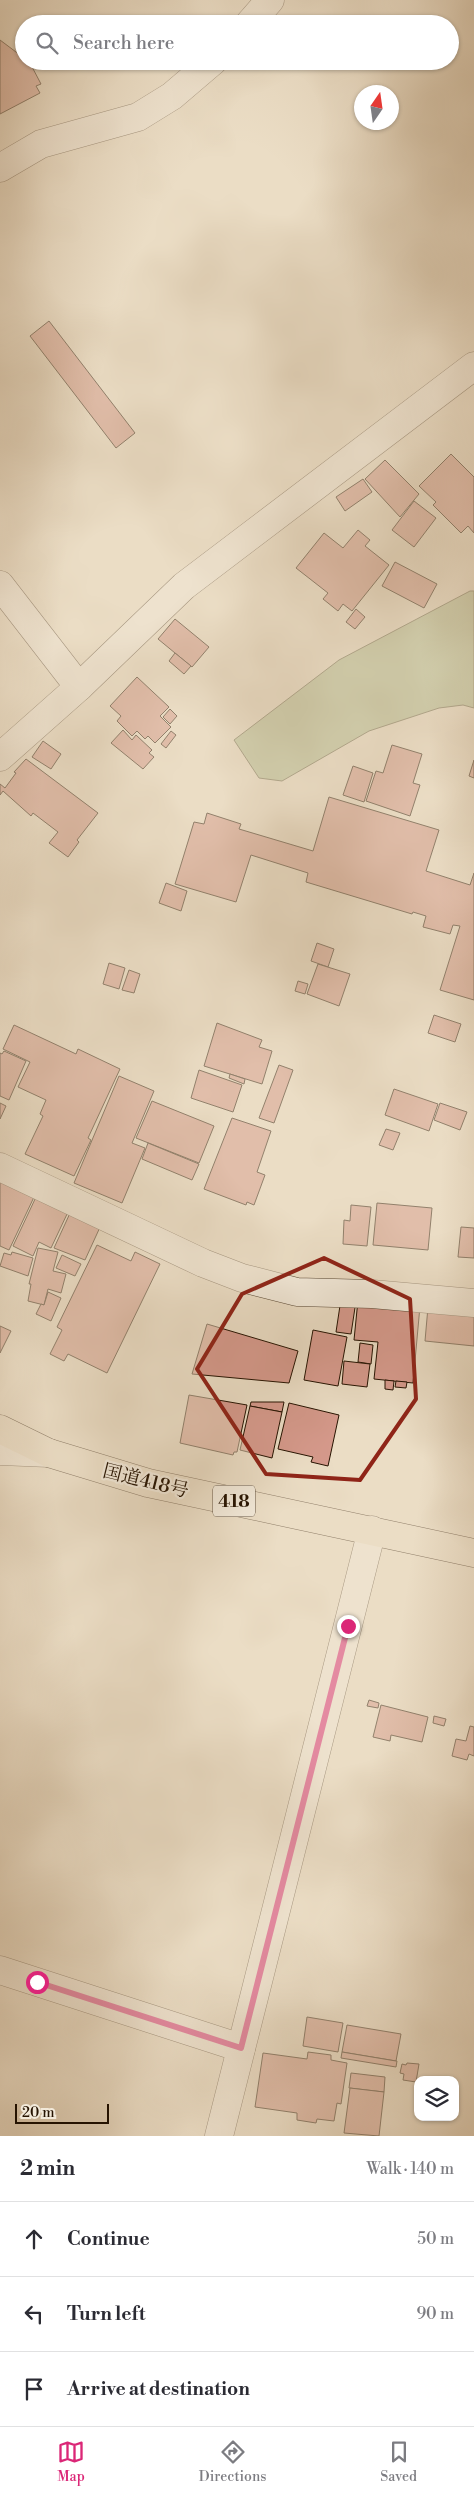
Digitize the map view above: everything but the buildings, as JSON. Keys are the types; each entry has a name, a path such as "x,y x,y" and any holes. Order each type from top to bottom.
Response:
{"highway":[{"name":"国道418号","path":"0,1429 49,1453 148,1483 474,1553"}],"street":[{"path":"257,15 270,0"},
{"path":"0,168 41,144 138,117 172,96 202,70"},
{"path":"0,757 79,687 184,586 474,366"},
{"path":"0,584 79,687"},
{"path":"0,1167 203,1263 242,1278 297,1292 372,1294 474,1303"},
{"path":"0,1451 49,1453"},
{"path":"219,2136 372,1530"},
{"path":"0,1970 241,2048"}],"highlighted area":[{"path":"324,1258 410,1299 416,1399 360,1480 266,1474 197,1369 242,1294"}],"green space":[{"path":"470,591 474,591 474,708 463,705 439,708 369,731 282,781 259,778 234,740 339,660"}],"route":[{"path":"37,1982 241,2048 348,1626"}]}
